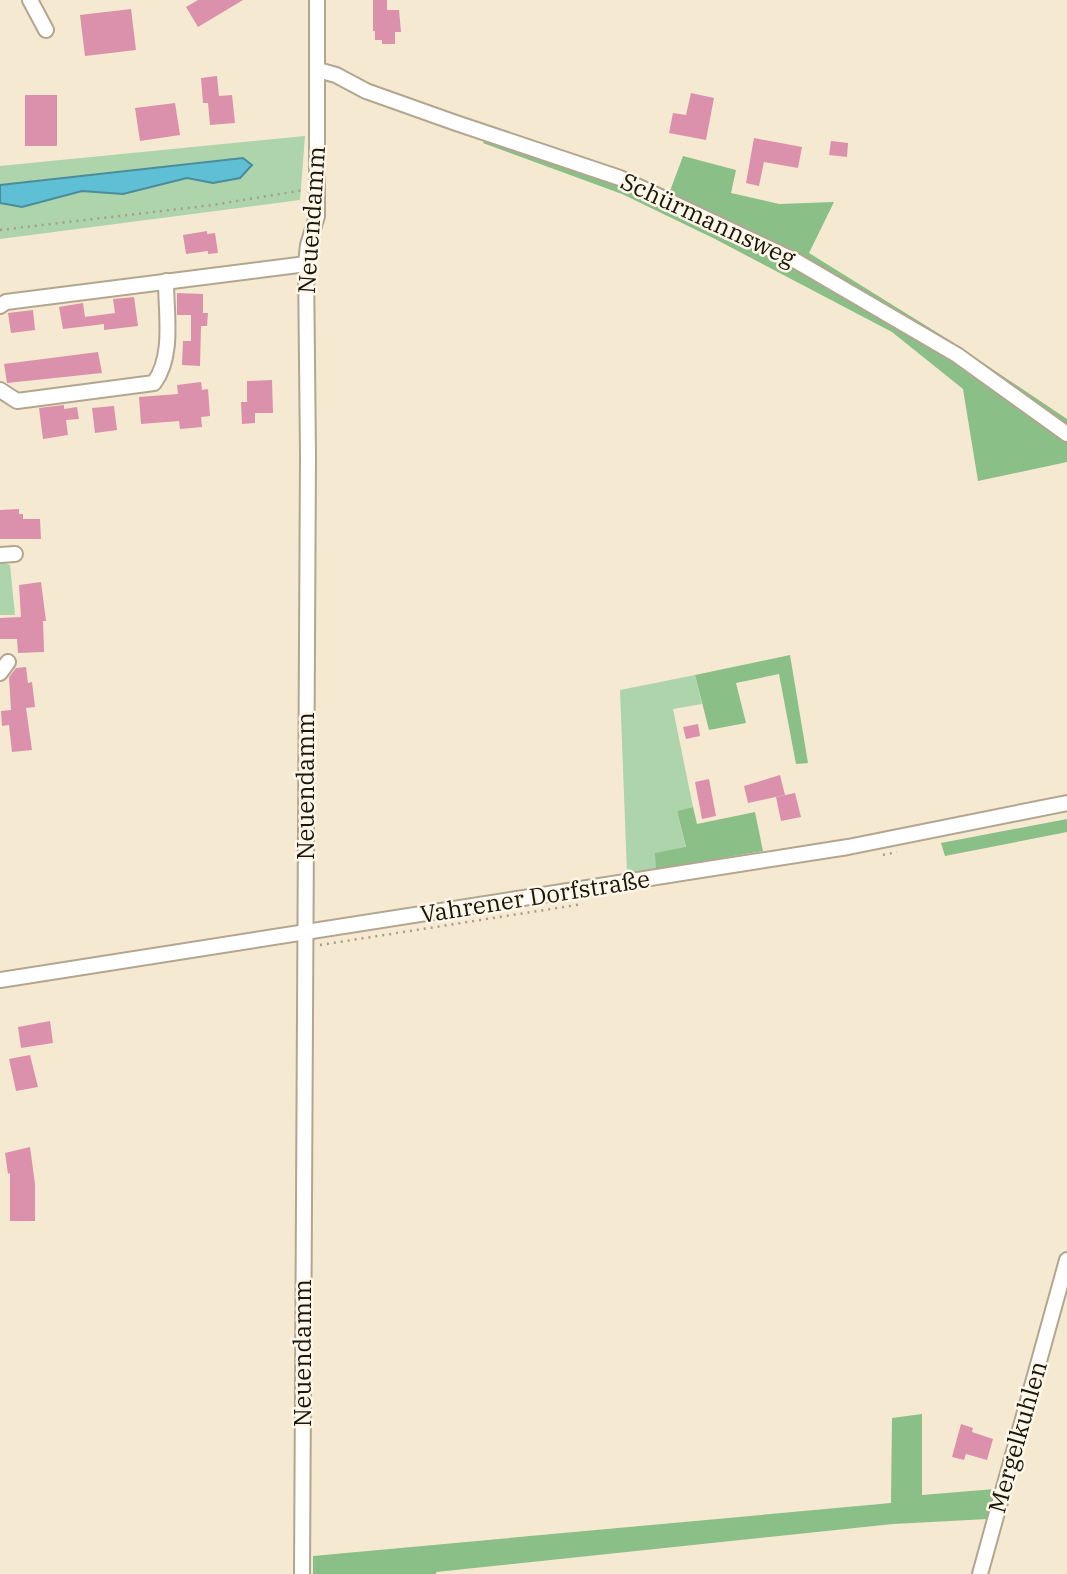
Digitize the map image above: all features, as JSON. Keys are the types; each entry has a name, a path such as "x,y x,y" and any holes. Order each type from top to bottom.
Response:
{"street":[{"path":"30,0 46,30"},
{"name":"Neuendamm","path":"302,1574 308,469 306,264 308,245 317,216 317,0"},
{"name":"Schürmannsweg","path":"318,71 336,75 366,91 443,119 620,178 796,261 957,355 1067,434"},
{"path":"0,306 6,302 306,264"},
{"path":"0,390 17,401 154,383 166,360 166,281"},
{"path":"0,555 15,554"},
{"name":"Vahrener Dorfstraße","path":"0,980 848,848 1067,803"},
{"name":"Mergelkuhlen","path":"980,1574 1067,1260"}],"path":[{"path":"0,230 213,205 278,192 317,189"}],"green space":[{"path":"491,127 670,191 683,156 736,170 731,193 779,204 834,202 809,253 949,340 1067,419 1067,462 978,481 963,389 892,332 715,239 622,194 483,143"},
{"path":"305,136 300,200 0,239 0,166"},
{"path":"0,561 10,565 15,615 0,615"},
{"path":"790,655 808,763 796,764 779,674 736,683 746,723 709,730 695,675"},
{"path":"695,675 702,704 673,709 693,807 677,811 686,848 656,853 656,869 627,873 620,690"},
{"path":"693,807 697,824 755,812 763,851 656,869 655,853 686,847 677,811"},
{"path":"1067,819 1067,832 945,856 941,843"},
{"path":"922,1414 922,1495 995,1489 988,1519 893,1524 436,1574 313,1574 313,1556 891,1503 892,1418"}],"water":[{"path":"243,158 252,165 240,178 213,183 187,178 123,194 82,191 22,207 0,203 0,185"}],"building":[{"path":"198,0 243,0 198,27 186,7"},
{"path":"373,0 387,0 387,10 399,10 401,32 395,32 395,44 382,44 382,40 375,40"},
{"path":"131,9 136,50 85,56 80,15"},
{"path":"217,76 219,96 232,95 235,123 210,125 208,103 203,103 201,78"},
{"path":"691,93 714,98 706,140 669,133 673,113 686,115"},
{"path":"25,95 57,95 57,146 25,146"},
{"path":"175,103 180,135 140,141 135,108"},
{"path":"754,138 802,147 798,168 764,162 759,186 746,183"},
{"path":"831,141 848,143 847,157 829,155"},
{"path":"207,231 207,234 215,233 218,253 208,254 208,251 186,254 183,235"},
{"path":"177,293 203,294 203,313 208,313 207,326 201,326 200,366 182,365 183,341 191,341 191,315 177,315"},
{"path":"134,297 138,326 104,330 104,324 63,329 59,307 83,303 85,317 115,313 113,299"},
{"path":"33,310 35,330 11,333 8,313"},
{"path":"98,352 102,373 7,383 4,364"},
{"path":"272,380 273,413 255,413 255,423 242,424 241,402 247,402 247,381"},
{"path":"201,382 202,390 208,389 210,416 201,417 202,427 180,429 179,421 141,424 139,397 178,394 177,385"},
{"path":"64,405 64,409 77,407 79,419 66,420 68,435 43,439 39,408"},
{"path":"114,406 117,430 95,433 92,408"},
{"path":"19,509 23,519 40,519 41,539 0,539 0,510"},
{"path":"41,582 46,621 43,621 44,652 18,653 17,639 0,639 0,618 21,617 19,585"},
{"path":"26,667 28,683 32,682 35,707 26,708 32,750 12,752 9,725 2,726 1,711 11,710 9,677 16,668"},
{"path":"698,724 700,736 686,739 683,727"},
{"path":"780,775 785,795 748,803 744,786"},
{"path":"709,779 716,816 702,819 695,782"},
{"path":"795,793 801,817 781,821 776,797"},
{"path":"50,1021 53,1043 21,1048 18,1027"},
{"path":"30,1055 38,1087 16,1091 9,1059"},
{"path":"30,1147 35,1184 35,1221 10,1221 10,1173 8,1174 5,1153"},
{"path":"961,1424 973,1428 972,1432 993,1439 987,1460 966,1454 964,1460 952,1457"}]}
